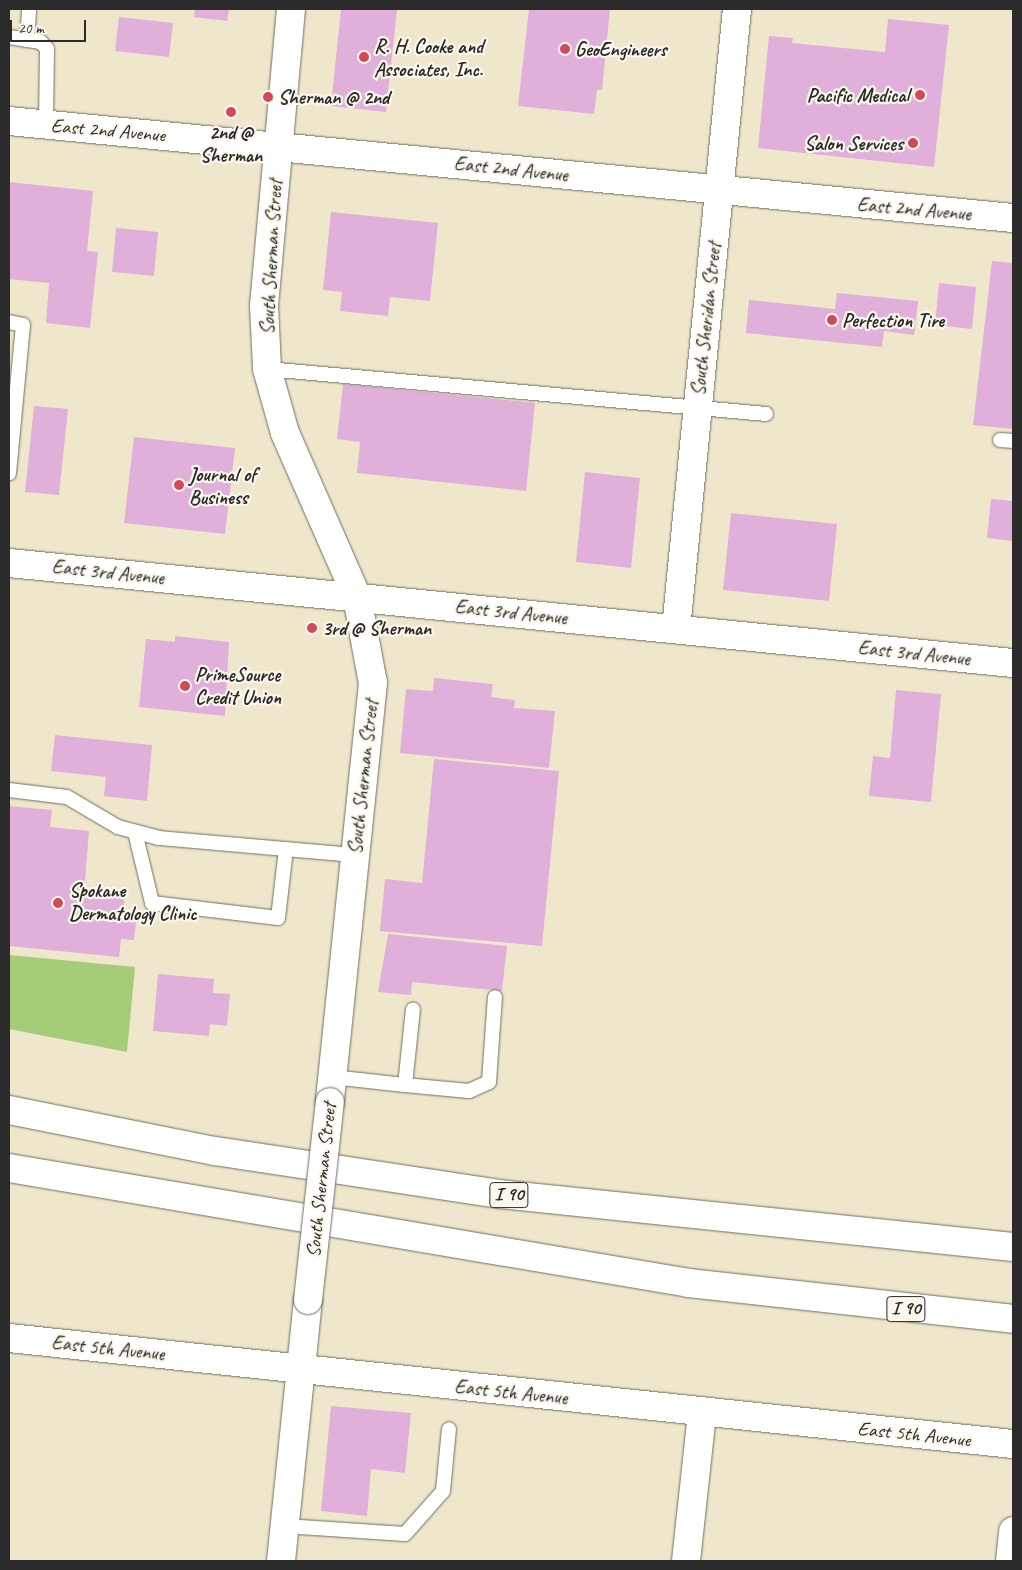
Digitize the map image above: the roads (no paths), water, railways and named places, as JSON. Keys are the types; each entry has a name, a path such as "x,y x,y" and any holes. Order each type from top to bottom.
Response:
{"main road":[{"name":"South Sherman Street","path":"281,1561 373,683 357,597 285,433 267,369 264,305 291,9"},
{"name":"South Sheridan Street","path":"676,629 696,408 738,9"},
{"name":"East 2nd Avenue","path":"9,121 1013,218"},
{"name":"East 3rd Avenue","path":"9,562 1013,663"},
{"name":"I 90","path":"9,1110 215,1150 500,1194 1013,1247"},
{"name":"I 90","path":"9,1168 689,1283 1013,1319"},
{"name":"East 5th Avenue","path":"9,1338 301,1368 702,1413 1013,1444"},
{"path":"686,1561 702,1413"},
{"path":"1010,1561 1013,1531"}],"lane":[{"path":"26,40 30,9"},
{"path":"9,37 26,40 48,49 46,124"},
{"path":"9,322 23,325 9,473"},
{"path":"267,369 766,414"},
{"path":"9,790 67,797 118,827 159,838 355,855"},
{"path":"135,832 152,903 278,918 286,848"},
{"path":"331,1089 405,1085 469,1091 489,1082 495,997"},
{"path":"405,1085 413,1009"},
{"path":"285,1526 405,1534 443,1491 449,1430"}],"place":[{"name":"GeoEngineers","path":"565,49"},
{"name":"R. H. Cooke and Associates, Inc.","path":"364,57"},
{"name":"Pacific Medical","path":"920,95"},
{"name":"Sherman @ 2nd","path":"268,97"},
{"name":"2nd @ Sherman","path":"231,112"},
{"name":"Salon Services","path":"913,143"},
{"name":"Perfection Tire","path":"832,320"},
{"name":"Journal of Business","path":"179,485"},
{"name":"3rd @ Sherman","path":"312,628"},
{"name":"PrimeSource Credit Union","path":"185,686"},
{"name":"Spokane Dermatology Clinic","path":"58,903"}]}
